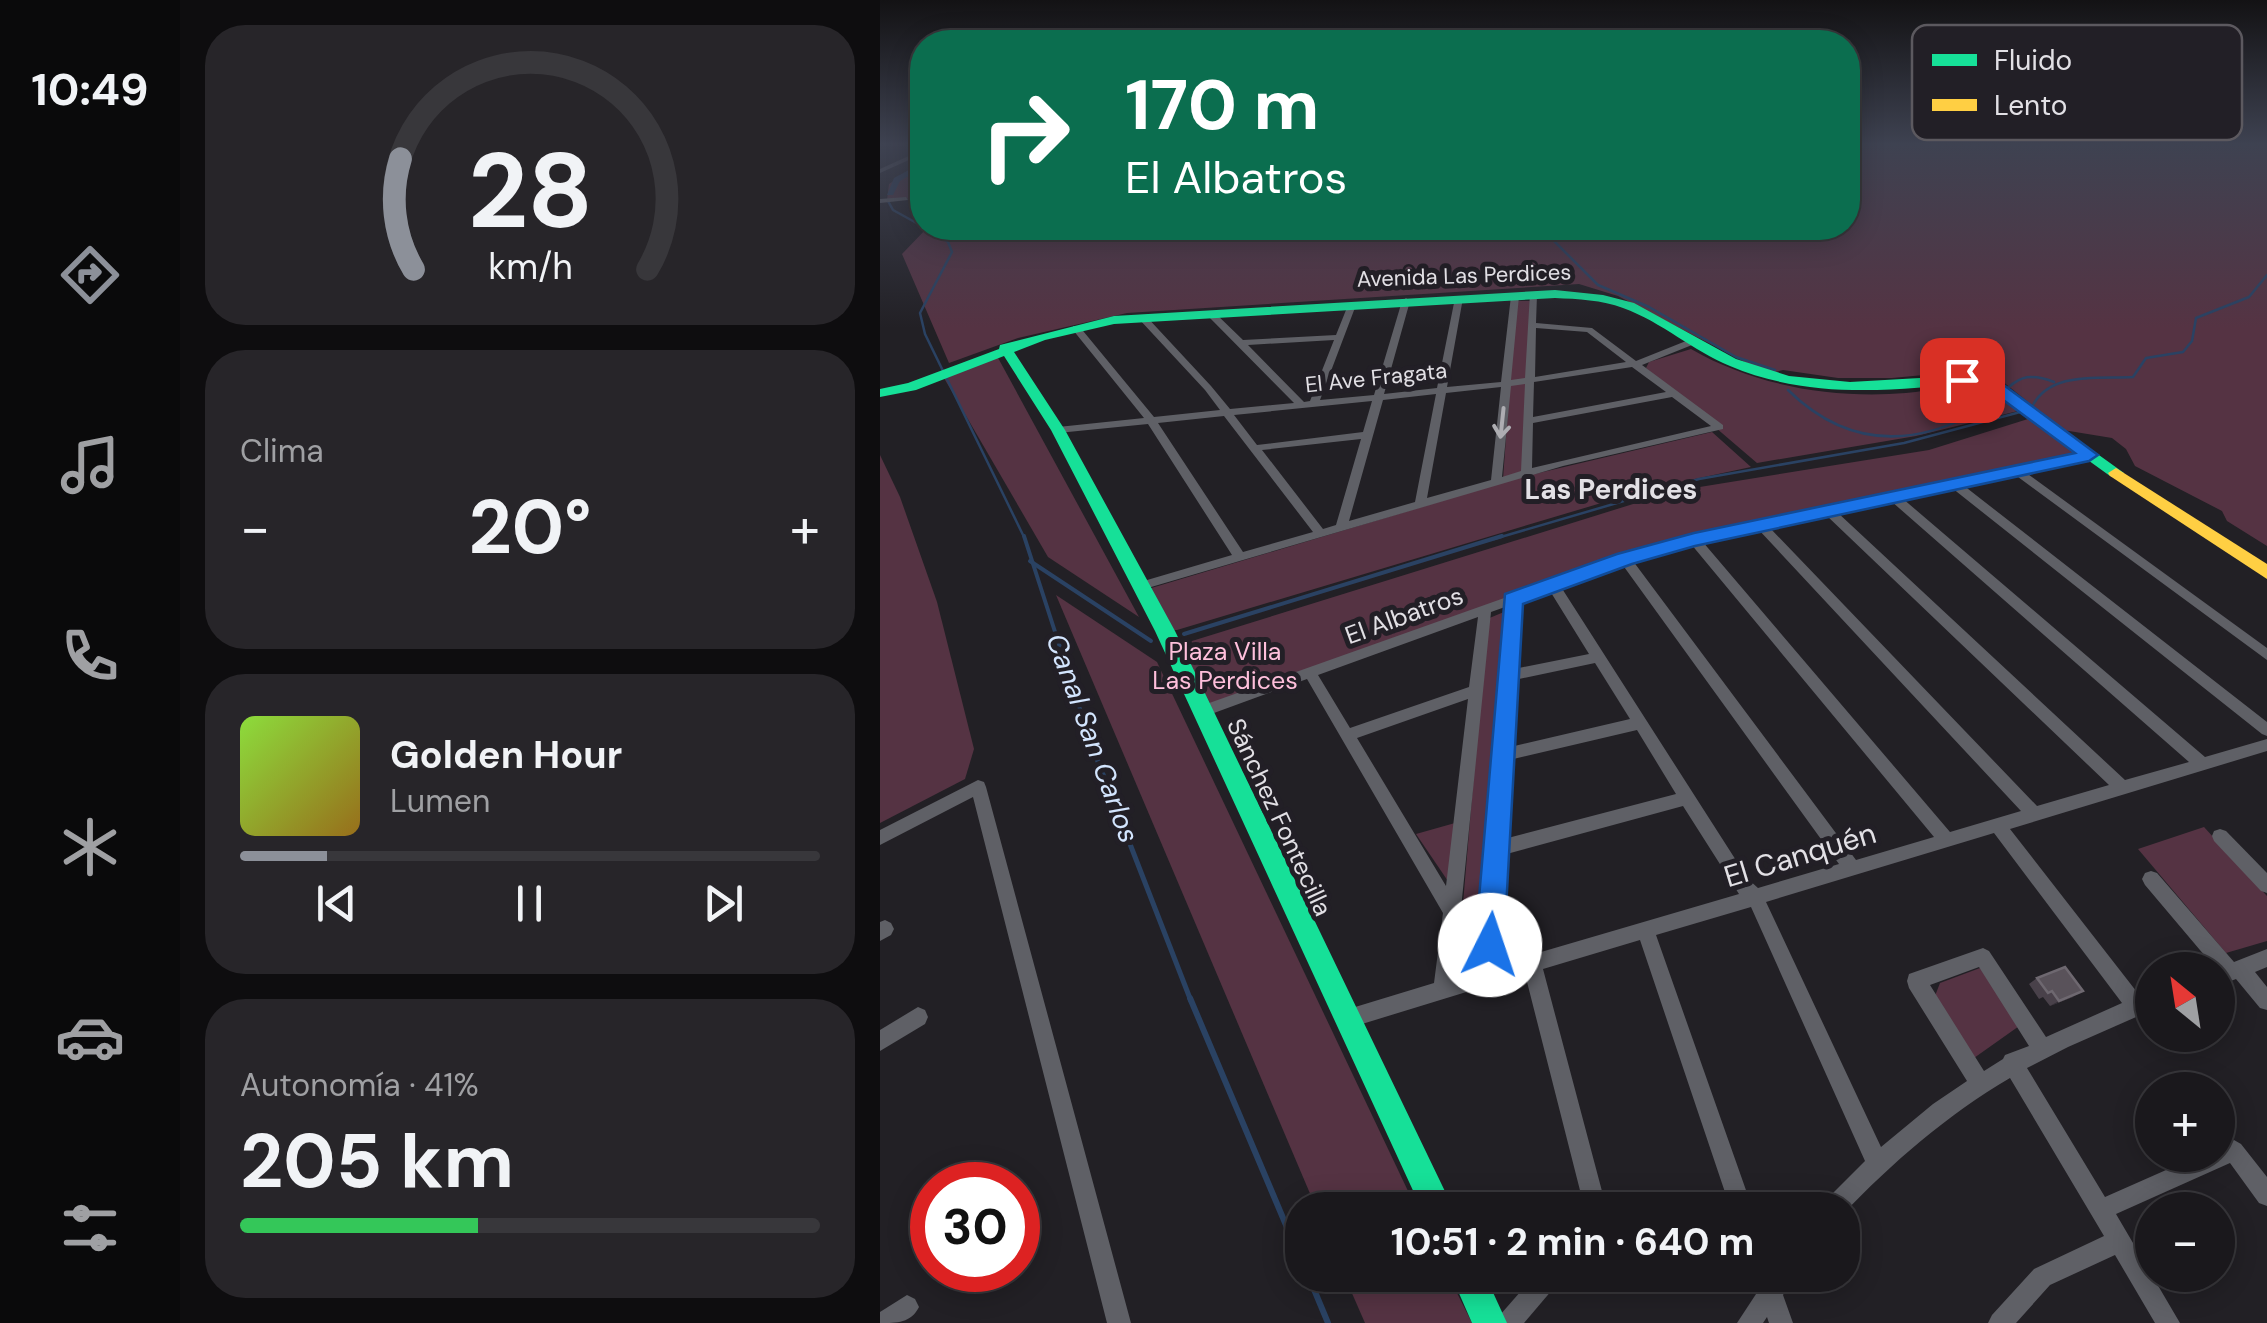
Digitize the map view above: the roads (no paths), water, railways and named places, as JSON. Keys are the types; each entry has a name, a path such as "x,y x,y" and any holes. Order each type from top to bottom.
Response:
{"street":[{"path":"1524,295 1532,325 1526,473"},
{"path":"1496,481 1506,384 1524,295"},
{"name":"Avenida Las Perdices","path":"880,392 912,386 1006,348 1076,328 1142,317 1577,295 1620,303 1734,364 1796,380 1871,389 1976,379 1991,383 2089,455 2267,573"},
{"path":"1420,504 1459,298"},
{"path":"1341,527 1406,302"},
{"path":"1210,313 1308,404 1352,305"},
{"path":"1142,317 1227,413 1320,534"},
{"path":"1141,586 1496,481 1719,428 1638,363 1589,330 1532,325"},
{"path":"1076,328 1151,420 1240,557"},
{"path":"1243,343 1340,337"},
{"name":"El Ave Fragata","path":"1058,430 1530,381 1638,363 1694,341"},
{"name":"Sánchez Fontecilla","path":"1006,348 1058,430 1141,586 1430,1192"},
{"path":"1528,421 1676,393"},
{"path":"1254,448 1368,436"},
{"name":"El Albatros","path":"1203,711 1624,559 1694,539 2089,455"},
{"path":"2017,470 2267,655"},
{"path":"1955,484 2267,730"},
{"path":"1894,497 2203,764"},
{"path":"1829,510 2123,788"},
{"path":"1761,525 2034,814"},
{"path":"1694,539 1947,840"},
{"path":"1624,559 1852,868"},
{"path":"1552,583 1742,884 1755,897 1877,1162"},
{"path":"1488,977 1512,600"},
{"path":"1443,990 1485,610"},
{"path":"1508,676 1598,657"},
{"path":"1310,673 1452,913"},
{"path":"1348,735 1476,690"},
{"path":"1502,754 1640,723"},
{"name":"El Canquén","path":"1349,1018 2267,745"},
{"path":"880,838 978,787 1119,1323"},
{"path":"1496,849 1688,798"},
{"path":"1997,825 2135,992"},
{"path":"2220,836 2267,885"},
{"path":"2152,879 2212,952"},
{"path":"1646,930 1736,1192"},
{"path":"1979,1081 1916,981 1984,957 2041,1047"},
{"path":"2235,971 2267,958"},
{"path":"1532,964 1591,1192"},
{"path":"2235,977 2267,1001"},
{"path":"1849,1192 1910,1132 1979,1081 2041,1047 2135,1008"},
{"path":"880,1041 918,1018"},
{"path":"2012,1062 2168,1323"},
{"path":"2100,1210 2234,1151 2267,1196"},
{"path":"2000,1323 2042,1277 2119,1241"},
{"path":"1476,1292 1490,1323"},
{"path":"1508,1323 1535,1292"},
{"path":"1749,1323 1767,1292"},
{"path":"1775,1292 1781,1323"},
{"path":"885,1323 906,1307"}],"waterway":[{"name":"Canal San Carlos","path":"890,205 910,219"},
{"name":"Canal San Carlos","path":"945,240 952,252 920,313 925,334 1025,539"},
{"path":"1553,240 1598,285 1649,307 1736,357 1775,370"},
{"path":"2032,407 2040,395 2062,382 2133,377 2146,358 2183,352 2192,341 2196,318 2249,297 2267,275"},
{"path":"1788,390 1833,423 1856,432 1904,436 1955,423 1981,410 2021,379 2054,382"},
{"path":"1494,539 1699,479 1904,443 2024,411"},
{"path":"1184,634 1502,536"},
{"name":"Canal San Carlos","path":"1025,539 1033,563"},
{"path":"1033,563 1151,641"},
{"name":"Canal San Carlos","path":"1033,563 1091,743"},
{"name":"Canal San Carlos","path":"1090,741 1191,1001"},
{"name":"Canal San Carlos","path":"1190,998 1285,1223"},
{"name":"Canal San Carlos","path":"1315,1292 1328,1323"}],"district":[{"name":"Las Perdices","path":"1611,489"}],"park label":[{"name":"Plaza Villa Las Perdices","path":"1225,666"}]}
